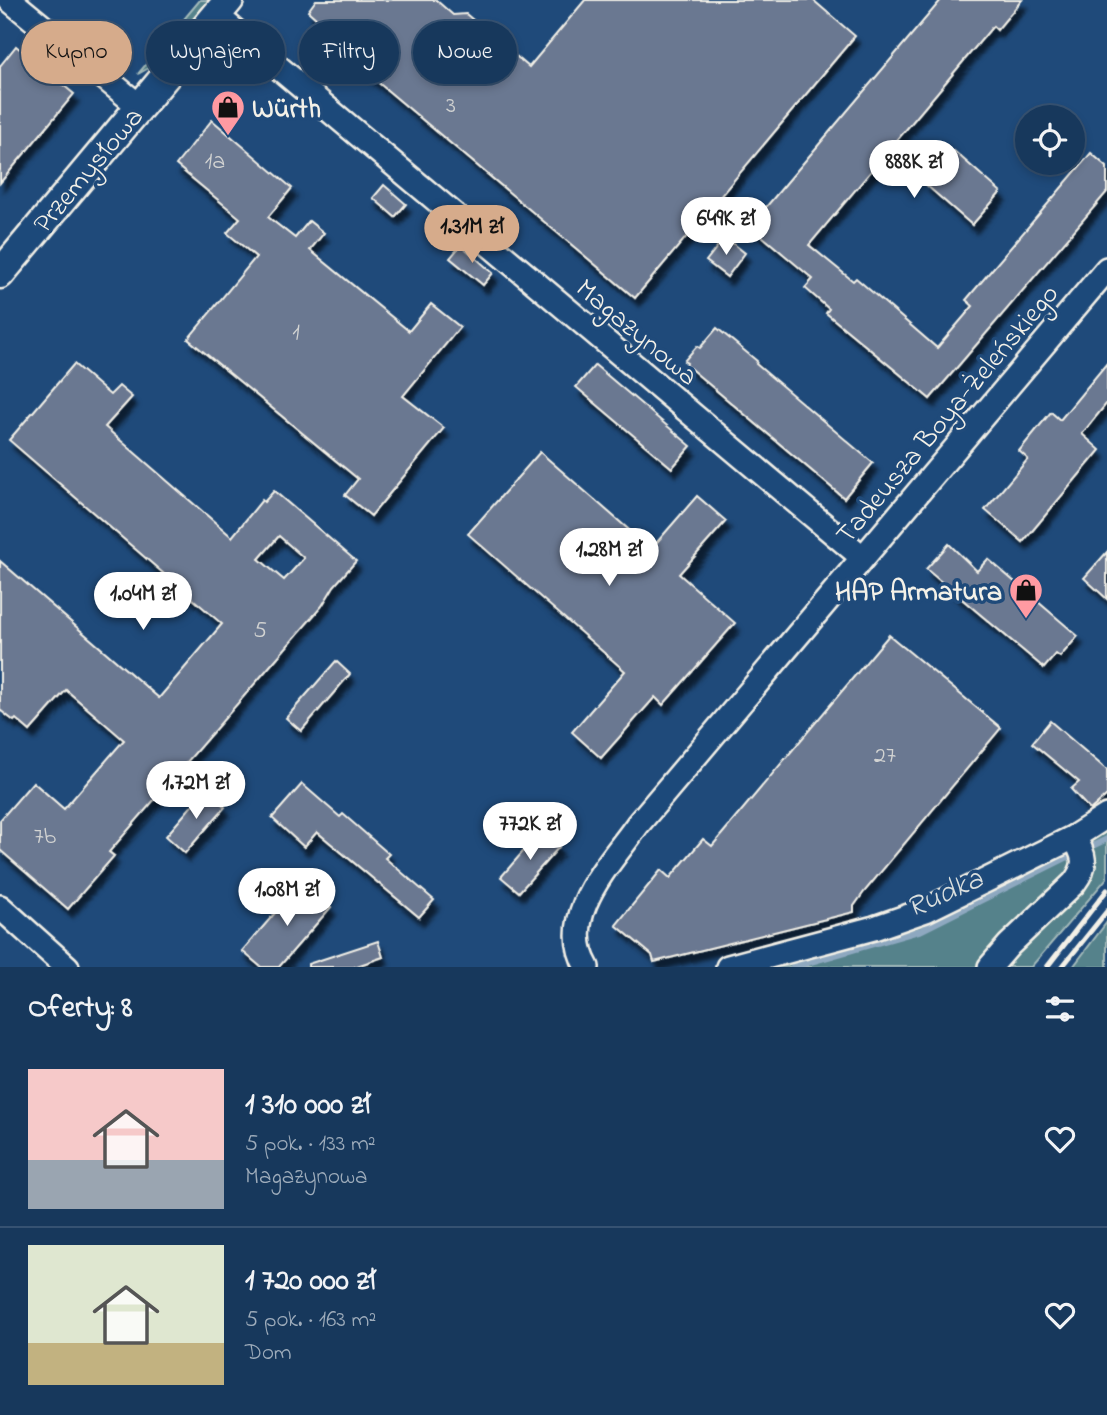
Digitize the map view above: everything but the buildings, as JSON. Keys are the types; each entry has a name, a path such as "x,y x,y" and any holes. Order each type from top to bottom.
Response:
{"street":[{"path":"10,0 139,106"},
{"name":"Przemysłowa","path":"0,274 222,8"},
{"name":"Magazynowa","path":"222,8 862,557"},
{"name":"Tadeusza Boya-Żeleńskiego","path":"587,967 579,946 578,927 583,906 638,824 1107,270"},
{"path":"729,967 874,928 926,910 1078,845 1107,816"},
{"path":"990,967 1009,945 1074,883 1081,872 1078,845"},
{"path":"0,907 67,967"}],"green space":[{"path":"200,0 210,0 192,21 182,21"},
{"path":"1107,827 1107,878 1031,967 1000,967 1049,916 1085,839"},
{"path":"1068,849 1076,865 983,967 760,967"},
{"path":"1107,922 1107,967 1073,967"}],"waterway":[{"name":"Rudka","path":"1086,849 1107,839"},
{"name":"Rudka","path":"793,967 922,930 1076,853"}],"railway":[{"path":"1047,967 1107,890"},
{"path":"1062,967 1107,911"}],"place":[{"name":"Würth","path":"228,137"},
{"name":"HAP Armatura","path":"1026,620"}]}
